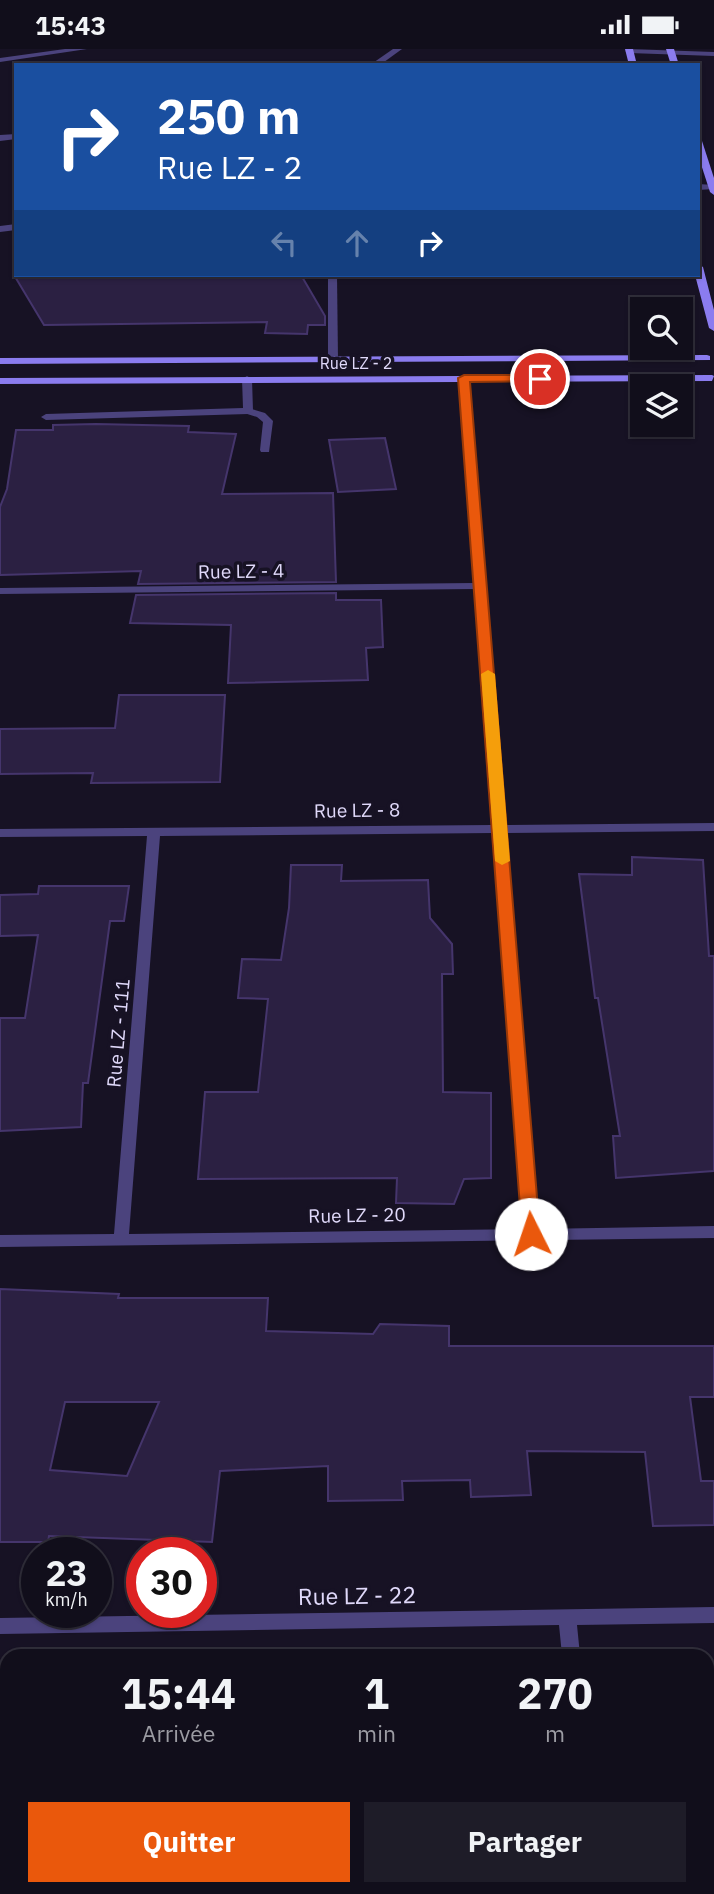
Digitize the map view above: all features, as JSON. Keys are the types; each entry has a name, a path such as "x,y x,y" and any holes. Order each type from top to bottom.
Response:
{"main road":[{"path":"700,148 713,190"},
{"path":"700,275 714,328"},
{"path":"711,356 704,368 713,378"},
{"name":"Rue LZ - 2","path":"0,361 711,356"},
{"name":"Rue LZ - 2","path":"0,381 713,378"}],"street":[{"path":"3,59 83,49"},
{"path":"377,63 398,49"},
{"path":"629,50 714,54"},
{"path":"332,277 333,360"},
{"path":"464,378 531,1234"},
{"path":"247,379 248,411"},
{"path":"46,417 248,411 261,415 268,421 265,450"},
{"name":"Rue LZ - 4","path":"0,591 482,586"},
{"name":"Rue LZ - 8","path":"0,833 714,827"},
{"name":"Rue LZ - 111","path":"121,1239 154,831"},
{"name":"Rue LZ - 20","path":"0,1241 714,1232"},
{"name":"Rue LZ - 22","path":"0,1626 714,1615"},
{"path":"567,1616 570,1649"}],"building":[{"path":"15,277 302,277 325,316 325,325 308,325 307,334 265,333 267,322 44,325"},
{"path":"53,425 189,426 188,432 236,434 222,494 333,493 336,582 138,584 141,571 0,575 0,507 7,489 16,430 53,430"},
{"path":"385,438 396,489 338,492 329,440"},
{"path":"336,593 336,600 381,600 383,647 366,648 368,680 228,683 231,625 130,623 136,595"},
{"path":"119,695 225,695 220,782 91,783 93,773 0,774 0,729 115,728"},
{"path":"632,857 703,860 709,956 714,956 714,1171 616,1178 613,1136 620,1136 598,998 595,998 579,874 632,875"},
{"path":"291,865 342,865 341,881 428,880 430,918 452,944 453,974 442,974 443,1092 491,1093 491,1178 464,1179 454,1204 396,1203 397,1178 198,1179 205,1092 258,1092 268,999 238,998 242,959 281,960 289,908"},
{"path":"39,886 129,886 124,921 110,921 88,1083 83,1083 81,1127 0,1131 0,1018 25,1018 38,935 0,936 0,895 38,894"},
{"path":"0,1289 119,1294 118,1298 268,1298 266,1331 373,1334 380,1324 449,1326 449,1346 714,1346 714,1397 690,1397 701,1481 714,1481 714,1525 653,1526 645,1452 527,1451 531,1495 471,1497 470,1480 402,1481 403,1500 328,1501 328,1466 220,1471 213,1537 126,1539 49,1536 21,1537 21,1542 0,1542","holes":["65,1402 159,1402 127,1476 50,1470"]}],"slow traffic":[{"path":"488,674 502,861"}],"route":[{"path":"531,1234 464,378 540,379"}]}
